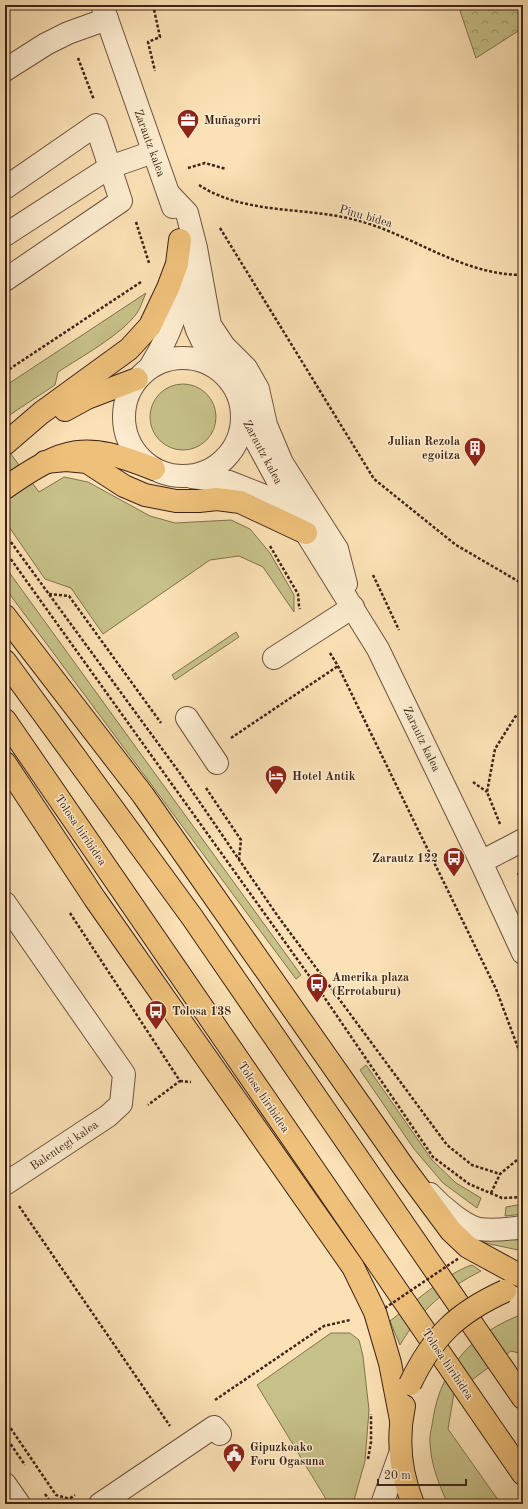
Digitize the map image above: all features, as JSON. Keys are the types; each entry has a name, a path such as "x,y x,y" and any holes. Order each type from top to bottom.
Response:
{"main road":[{"path":"5,444 41,413 129,349 150,326 168,288 177,264 180,240"},
{"path":"5,444 87,398 143,373"},
{"path":"5,488 45,462 67,453 86,450 121,456 154,469"},
{"path":"45,462 66,460 87,462 124,486 145,495 176,501 199,501 217,498 240,502 306,533"},
{"path":"5,616 143,795 405,1169 451,1231 468,1247 523,1277"},
{"path":"5,662 192,917 523,1398"},
{"name":"Tolosa hiribidea","path":"5,720 523,1474"},
{"name":"Tolosa hiribidea","path":"5,763 95,899 352,1267 375,1312 390,1363 401,1420"},
{"path":"412,1504 404,1480 400,1454 401,1420 410,1384 422,1359 438,1337 453,1322 480,1302 514,1289"}],"street":[{"path":"5,70 46,44 104,12"},
{"name":"Zarautz kalea","path":"104,12 169,194 180,240 182,284 175,320 162,348 143,373"},
{"path":"5,188 96,125 121,201 5,280"},
{"path":"5,235 110,167 153,152"},
{"path":"169,194 187,213 196,248 210,325 224,346 246,368 258,389 266,426 282,463 337,550 353,607 274,658"},
{"name":"Zarautz kalea","path":"182,284 197,330 215,367"},
{"path":"183,357 199,359 215,367 229,379 238,395 242,412 241,431 230,453 222,462 206,472 188,476 170,475 154,469 136,454 130,444 124,428 123,410 128,394 143,373 166,360 183,357"},
{"name":"Zarautz kalea","path":"242,412 306,533 378,649 481,862 523,953"},
{"name":"Zarautz kalea","path":"188,476 229,482 262,495 306,533"},
{"path":"187,718 214,758"},
{"path":"481,862 516,844"},
{"path":"5,903 124,1074 121,1104"},
{"name":"Balentegi kalea","path":"9,1183 108,1116 121,1104"},
{"path":"405,1169 446,1210 477,1229 501,1230 523,1227"},
{"path":"100,1504 214,1426 220,1434"},
{"path":"382,1504 400,1454"},
{"path":"5,1484 19,1504"}],"path":[{"path":"153,5 160,37 148,42 156,73"},
{"path":"187,174 183,169 205,163 226,169"},
{"name":"Pinu bidea","path":"194,182 212,193 246,203 352,219 394,233 465,265 488,272 523,275"},
{"path":"219,227 374,479 456,545 523,584"},
{"path":"5,534 179,772 277,915 447,1145 472,1165 500,1174"},
{"path":"5,551 320,991 433,1157 469,1184 502,1198 523,1197"},
{"path":"49,594 70,596 163,726"},
{"path":"315,632 338,666 496,990 523,1061"},
{"path":"214,758 338,666"},
{"path":"516,844 487,792 495,749 515,717 523,711"},
{"path":"203,783 241,840 239,859"},
{"path":"66,907 180,1081 144,1108 121,1104"},
{"path":"491,1193 500,1174 523,1155"},
{"path":"9,1183 172,1429"},
{"path":"386,1308 459,1258"},
{"path":"367,1463 371,1442 371,1413"},
{"path":"5,1420 56,1495 70,1499 73,1504"}],"green space":[{"path":"458,5 523,5 523,28 476,58"},
{"path":"146,293 137,313 121,329 100,345 58,372 55,385 5,418 5,386"},
{"path":"183,384 196,386 206,394 214,404 216,417 214,430 206,440 196,448 183,450 170,448 160,440 152,430 150,417 152,404 160,394 170,386"},
{"path":"5,446 39,492 64,477 88,482 150,516 175,523 231,520 250,529 270,553 294,595 294,612 263,567 239,556 210,560 103,634 71,588 45,579 5,521"},
{"path":"5,567 301,975 296,979 5,588"},
{"path":"236,632 239,637 175,680 172,675"},
{"path":"366,1065 432,1160 456,1183 481,1198 477,1208 443,1183 414,1149 360,1070"},
{"path":"523,1204 523,1214 505,1216 506,1207"},
{"path":"484,1238 523,1240 523,1251 485,1243"},
{"path":"472,1265 481,1271 445,1293 434,1302 416,1321 400,1345 390,1321 452,1274"},
{"path":"523,1314 523,1354 511,1351 454,1393 448,1429 501,1504 448,1504 434,1467 431,1451 430,1434 437,1400 452,1368 475,1341 505,1322"},
{"path":"331,1333 350,1333 359,1340 363,1356 369,1410 365,1461 353,1504 329,1504 257,1385"}],"place":[{"name":"Muñagorri","path":"188,140"},
{"name":"Julian Rezola egoitza","path":"475,468"},
{"name":"Hotel Antik","path":"276,796"},
{"name":"Zarautz 122","path":"454,878"},
{"name":"Amerika plaza (Errotaburu)","path":"317,1004"},
{"name":"Tolosa 138","path":"156,1030"},
{"name":"Gipuzkoako Foru Ogasuna","path":"234,1474"}]}
